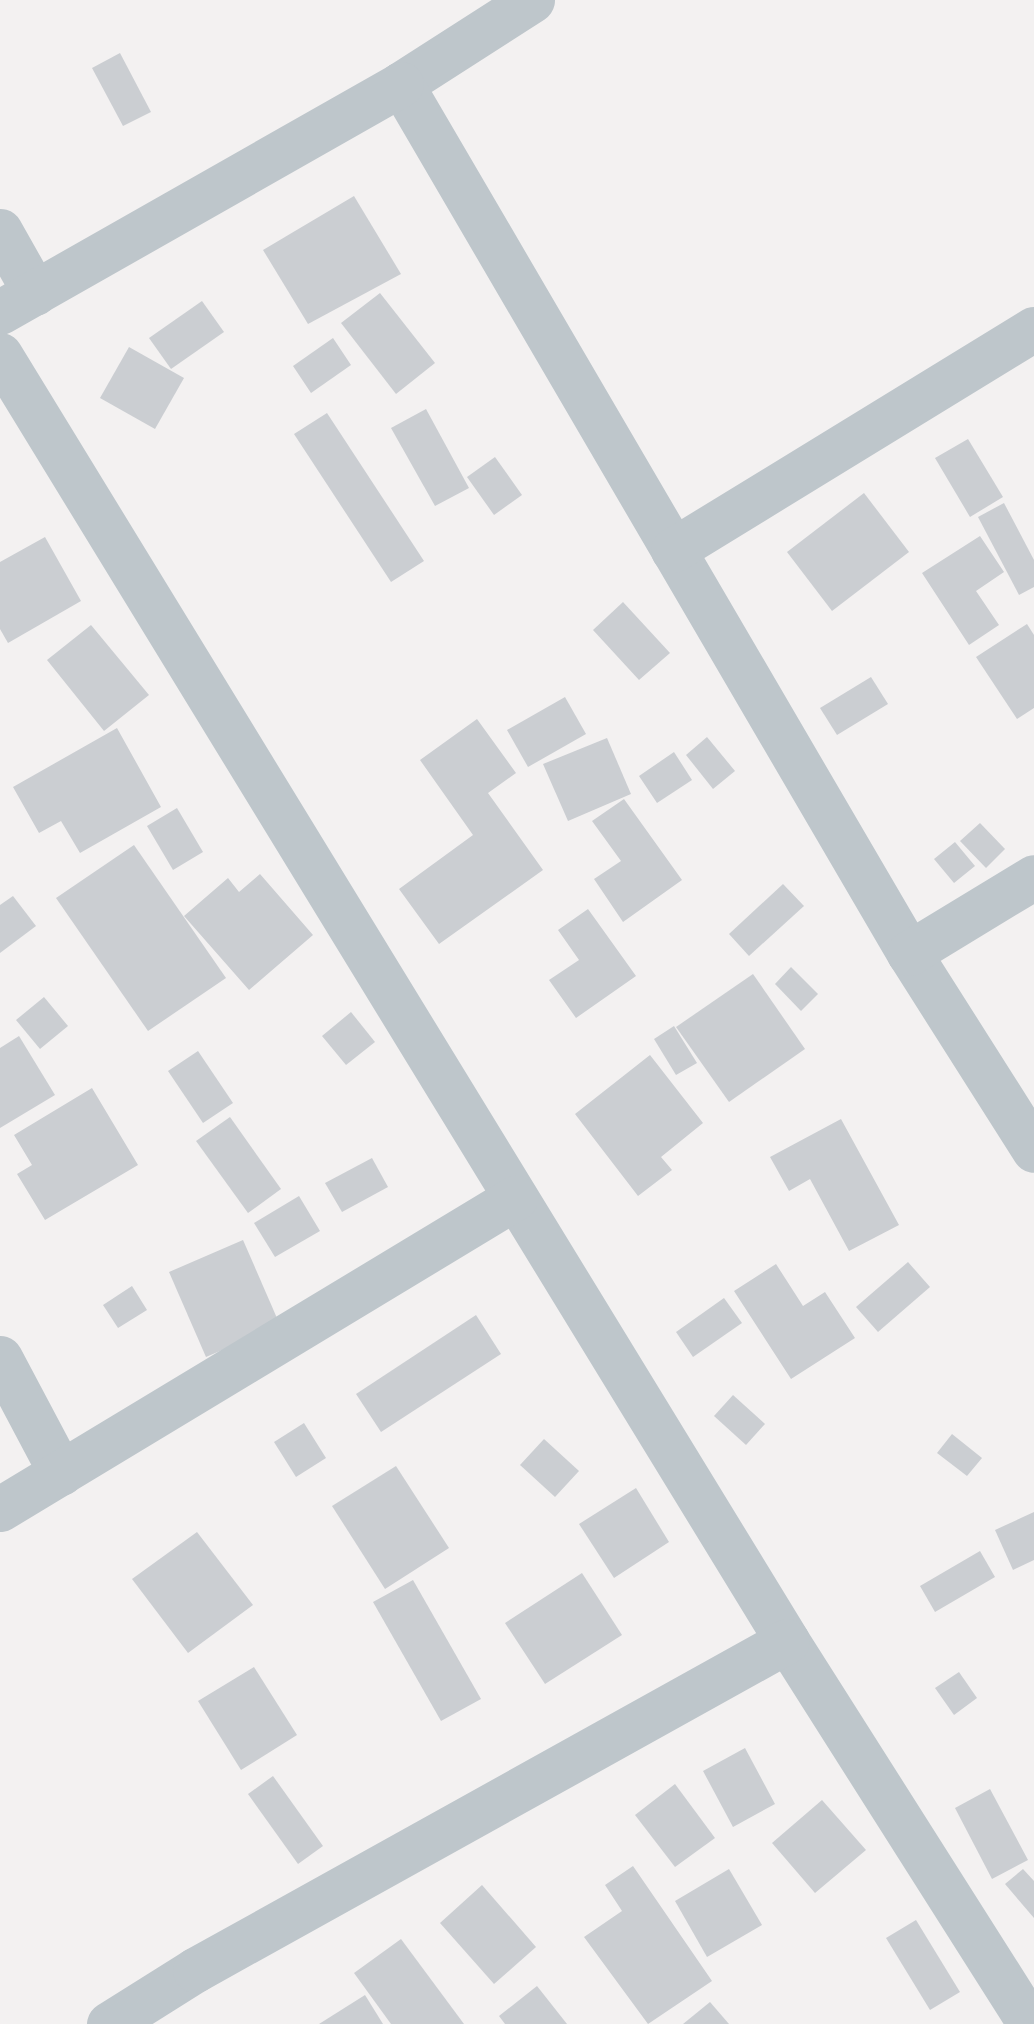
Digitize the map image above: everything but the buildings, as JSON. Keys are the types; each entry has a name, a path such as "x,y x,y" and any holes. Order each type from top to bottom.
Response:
{"street":[{"path":"0,230 17,302 401,84 532,0"},
{"path":"401,84 909,953 1034,1150"},
{"path":"673,550 1034,328"},
{"path":"0,355 786,1641 1031,2022"},
{"path":"909,953 1034,878"},
{"path":"0,1509 516,1198"},
{"path":"0,1358 61,1473"},
{"path":"109,2024 212,1960 786,1641"}]}
